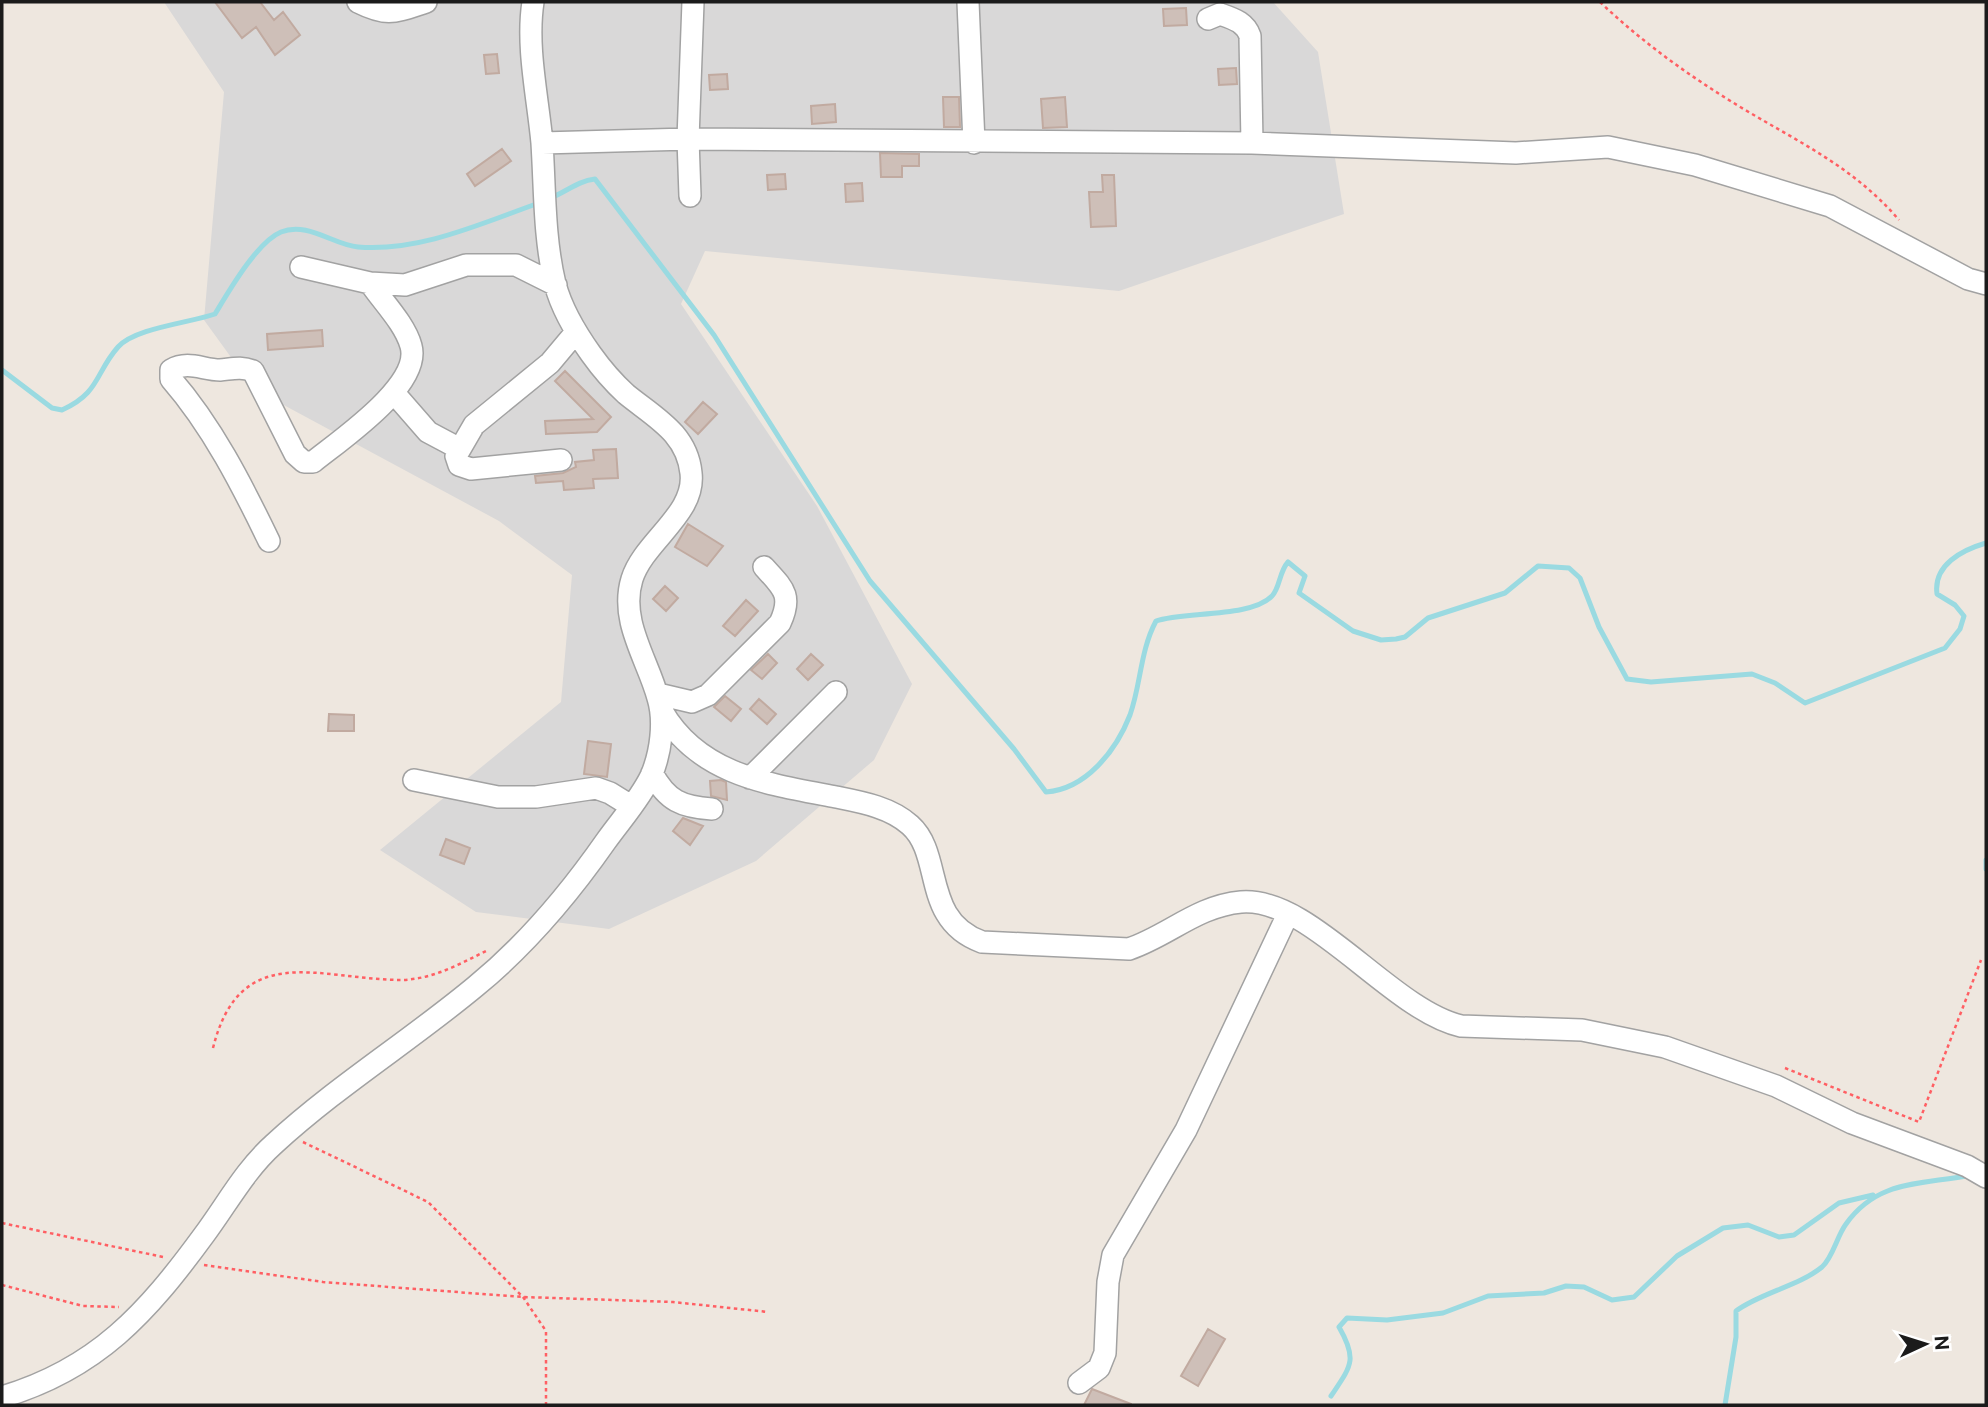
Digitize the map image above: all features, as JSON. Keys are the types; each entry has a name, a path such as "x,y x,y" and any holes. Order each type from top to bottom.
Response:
{"street":[{"path":"358,2 377,11 392,14 426,2"},
{"path":"533,2 534,54 545,202 556,285 576,332 594,360 623,391 672,430 689,463 692,485 689,496 643,555 630,589 638,648 659,701 678,737 694,750 750,778 874,806 898,816 912,827 920,840 940,900 951,920 961,931 982,942 1129,950 1145,944 1207,909 1241,902 1259,903 1288,914 1446,1022 1461,1026 1582,1030 1665,1046 1776,1086 1852,1124 1967,1166 1986,1177"},
{"path":"690,196 688,139 693,2"},
{"path":"968,2 974,143"},
{"path":"1208,19 1220,14 1234,19 1246,26 1250,36 1252,143"},
{"path":"542,143 688,139 1252,143 1517,153 1608,147 1695,165 1830,206 1968,279 1986,284"},
{"path":"301,267 370,283 405,285 466,265 489,263 516,265 556,285"},
{"path":"269,541 248,498 190,401 171,380 172,370 179,366 198,366 219,370 245,367 253,371 295,454 304,461 313,462 394,393 409,370 412,350 408,339 370,283"},
{"path":"561,460 471,469 459,464 456,456 474,425 550,363 576,332"},
{"path":"394,393 428,432 460,449"},
{"path":"659,701 692,702 708,695 780,623 787,608 784,590 764,567"},
{"path":"750,778 836,692"},
{"path":"2,1397 46,1381 87,1361 116,1338 183,1262 247,1170 286,1134 479,984 549,914 583,875 652,773 659,753 659,701"},
{"path":"652,773 660,789 673,802 687,807 712,809"},
{"path":"414,780 498,797 536,797 596,788 610,793 631,807"},
{"path":"1079,1382 1099,1368 1105,1353 1108,1282 1113,1255 1186,1130 1288,914"}],"path":[{"path":"1601,2 1658,52 1737,105 1852,173 1881,199 1906,229"},
{"path":"213,1048 220,1019 235,995 255,983 280,974 332,972 399,980 425,977 453,968 491,948"},
{"path":"1779,1066 1919,1122 1980,960"},
{"path":"286,1134 428,1202 523,1297 546,1331 546,1405"},
{"path":"2,1223 183,1262 323,1282 523,1297 673,1302 768,1312"},
{"path":"2,1285 83,1306 147,1305"}],"shaded area":[{"path":"164,2 1273,2 1318,52 1344,214 1119,291 705,251 681,304 817,506 912,684 874,760 756,861 609,929 476,912 380,850 561,702 572,575 499,521 254,389 204,320 224,92"}],"building":[{"path":"215,2 260,2 274,20 283,12 300,35 275,55 256,27 242,38"},
{"path":"1186,8 1187,25 1164,26 1163,9"},
{"path":"497,54 499,73 486,74 484,55"},
{"path":"1236,68 1237,84 1219,85 1218,69"},
{"path":"727,74 728,89 710,90 709,75"},
{"path":"943,97 959,97 960,127 944,127"},
{"path":"1065,97 1067,127 1043,128 1041,99"},
{"path":"835,104 836,122 812,124 811,106"},
{"path":"502,149 511,161 475,186 467,174"},
{"path":"880,153 919,154 919,166 902,166 902,177 881,177"},
{"path":"785,174 786,189 768,190 767,175"},
{"path":"1102,175 1114,175 1116,226 1091,227 1089,192 1103,192"},
{"path":"862,183 863,201 846,202 845,184"},
{"path":"322,330 323,346 268,350 267,334"},
{"path":"565,371 611,417 597,432 546,434 545,421 593,419 555,381"},
{"path":"703,402 717,414 698,434 685,422"},
{"path":"616,449 618,478 593,479 594,488 564,490 563,481 536,483 535,476 563,473 576,467 575,462 594,460 593,450"},
{"path":"688,524 723,546 707,566 675,547"},
{"path":"665,586 678,598 666,611 653,599"},
{"path":"746,600 758,611 735,636 723,626"},
{"path":"768,654 777,663 762,679 751,670"},
{"path":"811,654 823,665 808,680 797,669"},
{"path":"725,696 741,709 731,721 714,707"},
{"path":"759,699 776,714 767,724 750,709"},
{"path":"329,714 354,715 354,731 328,731"},
{"path":"588,741 611,744 607,777 584,774"},
{"path":"710,781 726,782 727,800 711,796"},
{"path":"683,818 703,826 690,845 673,831"},
{"path":"446,839 470,848 464,864 440,855"},
{"path":"1208,1329 1225,1339 1198,1386 1181,1376"},
{"path":"1092,1389 1131,1404 1131,1405 1084,1405"}],"waterway":[{"path":"548,199 582,182 595,179 714,335 870,581 1014,749 1046,792 1074,784 1086,776 1098,766 1117,742 1130,715 1147,644 1156,621 1233,611 1262,603 1275,593 1288,562 1305,576 1299,593 1353,631 1381,640 1405,637 1428,618 1505,593 1538,566 1569,568 1580,578 1599,627 1627,679 1651,682 1752,674 1775,683 1805,703 1945,648 1960,629 1964,616 1955,605 1937,594 1940,575 1951,560 1986,543"},
{"path":"2,370 52,408 62,410 84,397 111,356 126,340 149,331 215,314 253,256 281,232 301,229 358,247 404,245 473,227 539,203"},
{"path":"1986,860 1986,869"},
{"path":"1725,1405 1736,1337 1736,1311 1756,1299 1813,1274 1822,1267 1846,1224 1872,1199 1902,1186 1971,1175"},
{"path":"1331,1396 1350,1363 1349,1347 1339,1327 1347,1318 1387,1320 1443,1313 1488,1296 1544,1293 1566,1286 1584,1287 1612,1300 1634,1297 1677,1256 1723,1228 1748,1225 1779,1237 1794,1235 1839,1203 1873,1195"}]}
